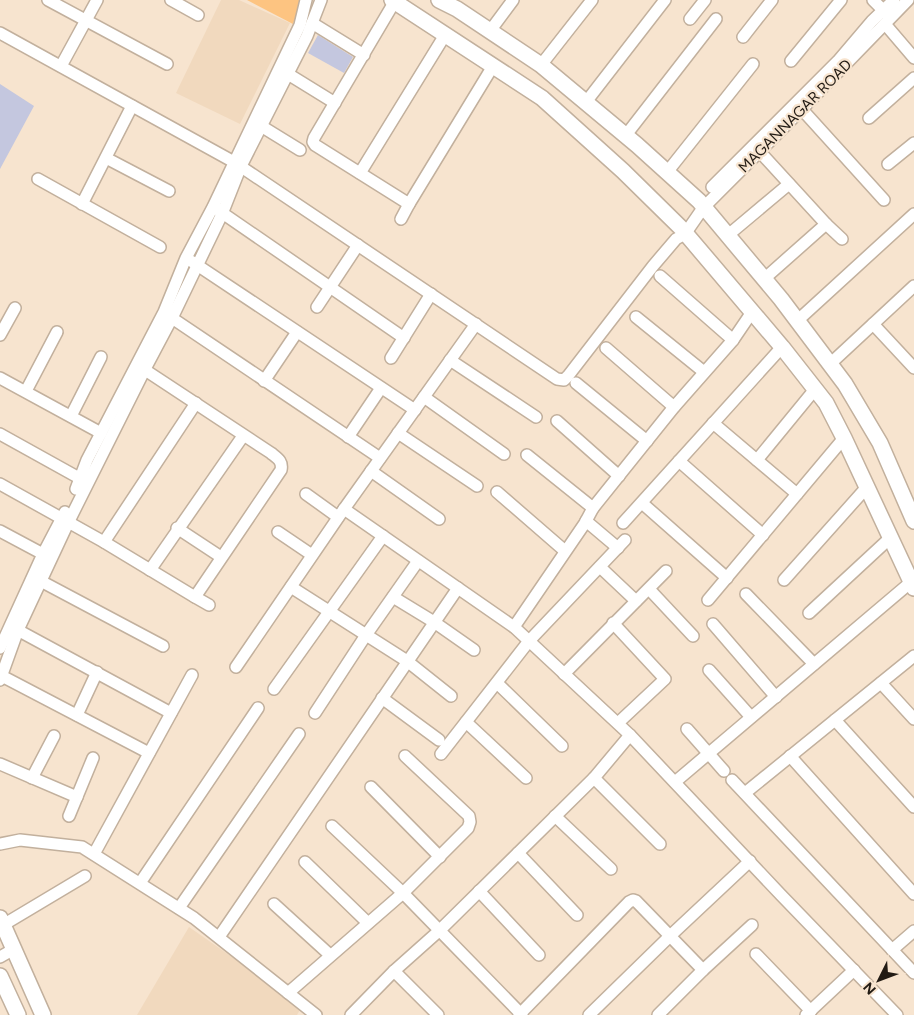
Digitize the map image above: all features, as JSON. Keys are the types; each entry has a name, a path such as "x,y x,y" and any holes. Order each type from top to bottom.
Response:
{"main road":[{"path":"440,0 542,65 668,171 701,204 764,279 845,384 880,443 914,521"},
{"path":"397,1 445,35 542,98 623,171 752,312 816,388 826,403 867,486 912,585"},
{"path":"3,928 43,1015"},
{"path":"0,976 17,1013"},
{"path":"0,1007 17,1013"}],"street":[{"path":"48,0 168,64"},
{"path":"61,66 97,0"},
{"path":"171,0 198,14"},
{"path":"149,753 1,677 3,647 141,367 197,265 237,164 300,25 306,0"},
{"path":"237,164 261,126 288,74 312,24 321,0"},
{"path":"490,31 513,0"},
{"path":"542,65 592,0"},
{"path":"586,102 665,0"},
{"path":"690,19 705,0"},
{"path":"743,37 772,0"},
{"path":"791,61 841,0"},
{"path":"873,0 914,58"},
{"name":"MAGANNAGAR ROAD","path":"886,17 894,0"},
{"name":"MAGANNAGAR ROAD","path":"701,204 760,152 838,61 886,17 908,0"},
{"path":"397,1 313,142 409,204"},
{"path":"626,135 716,19"},
{"path":"312,24 364,54"},
{"path":"0,33 237,164 557,379 564,380 568,376 653,266 681,234 701,204"},
{"path":"360,173 445,35"},
{"path":"668,171 753,64"},
{"path":"400,220 493,66"},
{"path":"288,74 335,103"},
{"path":"869,118 914,78"},
{"path":"82,204 132,106"},
{"path":"799,106 884,200"},
{"name":"MAGANNAGAR ROAD","path":"701,204 799,106"},
{"path":"261,126 300,150"},
{"path":"888,164 914,143"},
{"path":"760,152 842,239"},
{"path":"106,158 169,191"},
{"path":"38,179 160,247"},
{"path":"727,236 789,184"},
{"path":"168,315 186,258 218,211"},
{"path":"218,211 404,338"},
{"path":"797,321 914,214"},
{"path":"764,279 826,224"},
{"path":"317,307 358,245"},
{"path":"186,258 414,410"},
{"path":"660,276 733,340"},
{"path":"830,364 873,324 912,292"},
{"path":"390,358 431,294"},
{"path":"0,335 15,308"},
{"path":"514,627 593,508 674,407 733,340 752,312"},
{"path":"168,315 380,458"},
{"path":"636,317 704,372"},
{"path":"236,667 341,513 476,324"},
{"path":"873,324 914,368"},
{"path":"26,392 57,332"},
{"path":"264,381 298,332"},
{"path":"624,524 782,347"},
{"path":"606,348 674,407"},
{"path":"71,416 102,358"},
{"path":"450,360 536,417"},
{"path":"141,367 243,436 271,452 282,464 280,470 195,597"},
{"path":"37,579 43,554 64,521 87,460 141,367"},
{"path":"0,378 101,433"},
{"path":"576,383 647,441"},
{"path":"348,437 381,388"},
{"path":"758,460 816,388"},
{"path":"424,397 504,454"},
{"path":"104,542 196,403"},
{"path":"557,421 619,476"},
{"path":"714,423 797,494"},
{"path":"398,433 477,486"},
{"path":"0,434 81,479"},
{"path":"150,570 243,436"},
{"path":"708,600 844,438"},
{"path":"527,455 593,508"},
{"path":"679,461 763,535"},
{"path":"371,471 439,519"},
{"path":"0,484 104,542 209,605"},
{"path":"784,580 867,486"},
{"path":"497,492 565,551"},
{"path":"306,494 383,536 514,627 630,735 897,1015"},
{"path":"642,503 727,578"},
{"path":"441,754 529,641 621,544 586,521"},
{"path":"178,528 221,557"},
{"path":"0,531 43,554"},
{"path":"278,532 312,556"},
{"path":"274,689 383,536"},
{"path":"809,613 890,538"},
{"path":"315,713 366,635 418,561"},
{"path":"600,567 636,601"},
{"path":"564,674 666,571"},
{"path":"37,579 164,646"},
{"path":"675,782 814,664 912,585"},
{"path":"291,587 408,661 451,696"},
{"path":"219,937 458,588"},
{"path":"649,589 693,636"},
{"path":"746,594 814,664"},
{"path":"393,597 434,622 474,650"},
{"path":"613,624 665,679 618,723"},
{"path":"712,624 776,697"},
{"path":"14,628 171,713"},
{"path":"745,793 914,656"},
{"path":"709,670 751,717"},
{"path":"77,715 97,672"},
{"path":"94,854 192,675"},
{"path":"497,683 562,746"},
{"path":"881,683 914,719"},
{"path":"382,698 439,740"},
{"path":"140,884 258,708"},
{"path":"835,720 914,807"},
{"path":"466,722 526,778"},
{"path":"688,729 724,771"},
{"path":"179,908 299,734"},
{"path":"354,1014 394,971 440,930 594,778 630,735"},
{"path":"32,778 54,736"},
{"path":"288,993 404,893 468,828 469,816 406,756"},
{"path":"790,756 914,894"},
{"path":"69,816 93,758"},
{"path":"0,764 76,798"},
{"path":"594,778 660,844"},
{"path":"732,780 914,973"},
{"path":"371,787 440,857"},
{"path":"555,816 611,869"},
{"path":"332,826 404,893 521,1014 633,900 703,970"},
{"path":"0,844 20,840 82,847 194,918 316,1015"},
{"path":"518,853 577,915"},
{"path":"589,1015 750,861"},
{"path":"304,862 368,923"},
{"path":"3,928 85,876"},
{"path":"479,891 539,955"},
{"path":"274,904 330,955"},
{"path":"658,1015 752,925"},
{"path":"892,950 914,931"},
{"path":"0,957 14,949"},
{"path":"756,954 808,1013 854,970"},
{"path":"394,971 438,1015"}],"shaded area":[{"path":"221,0 239,0 290,23 240,124 176,93"},
{"path":"247,0 302,0 293,24"},
{"path":"189,927 302,1006 297,1015 137,1015"}],"building":[{"path":"318,35 353,57 344,73 308,53"},
{"path":"0,84 34,106 0,169"}]}
